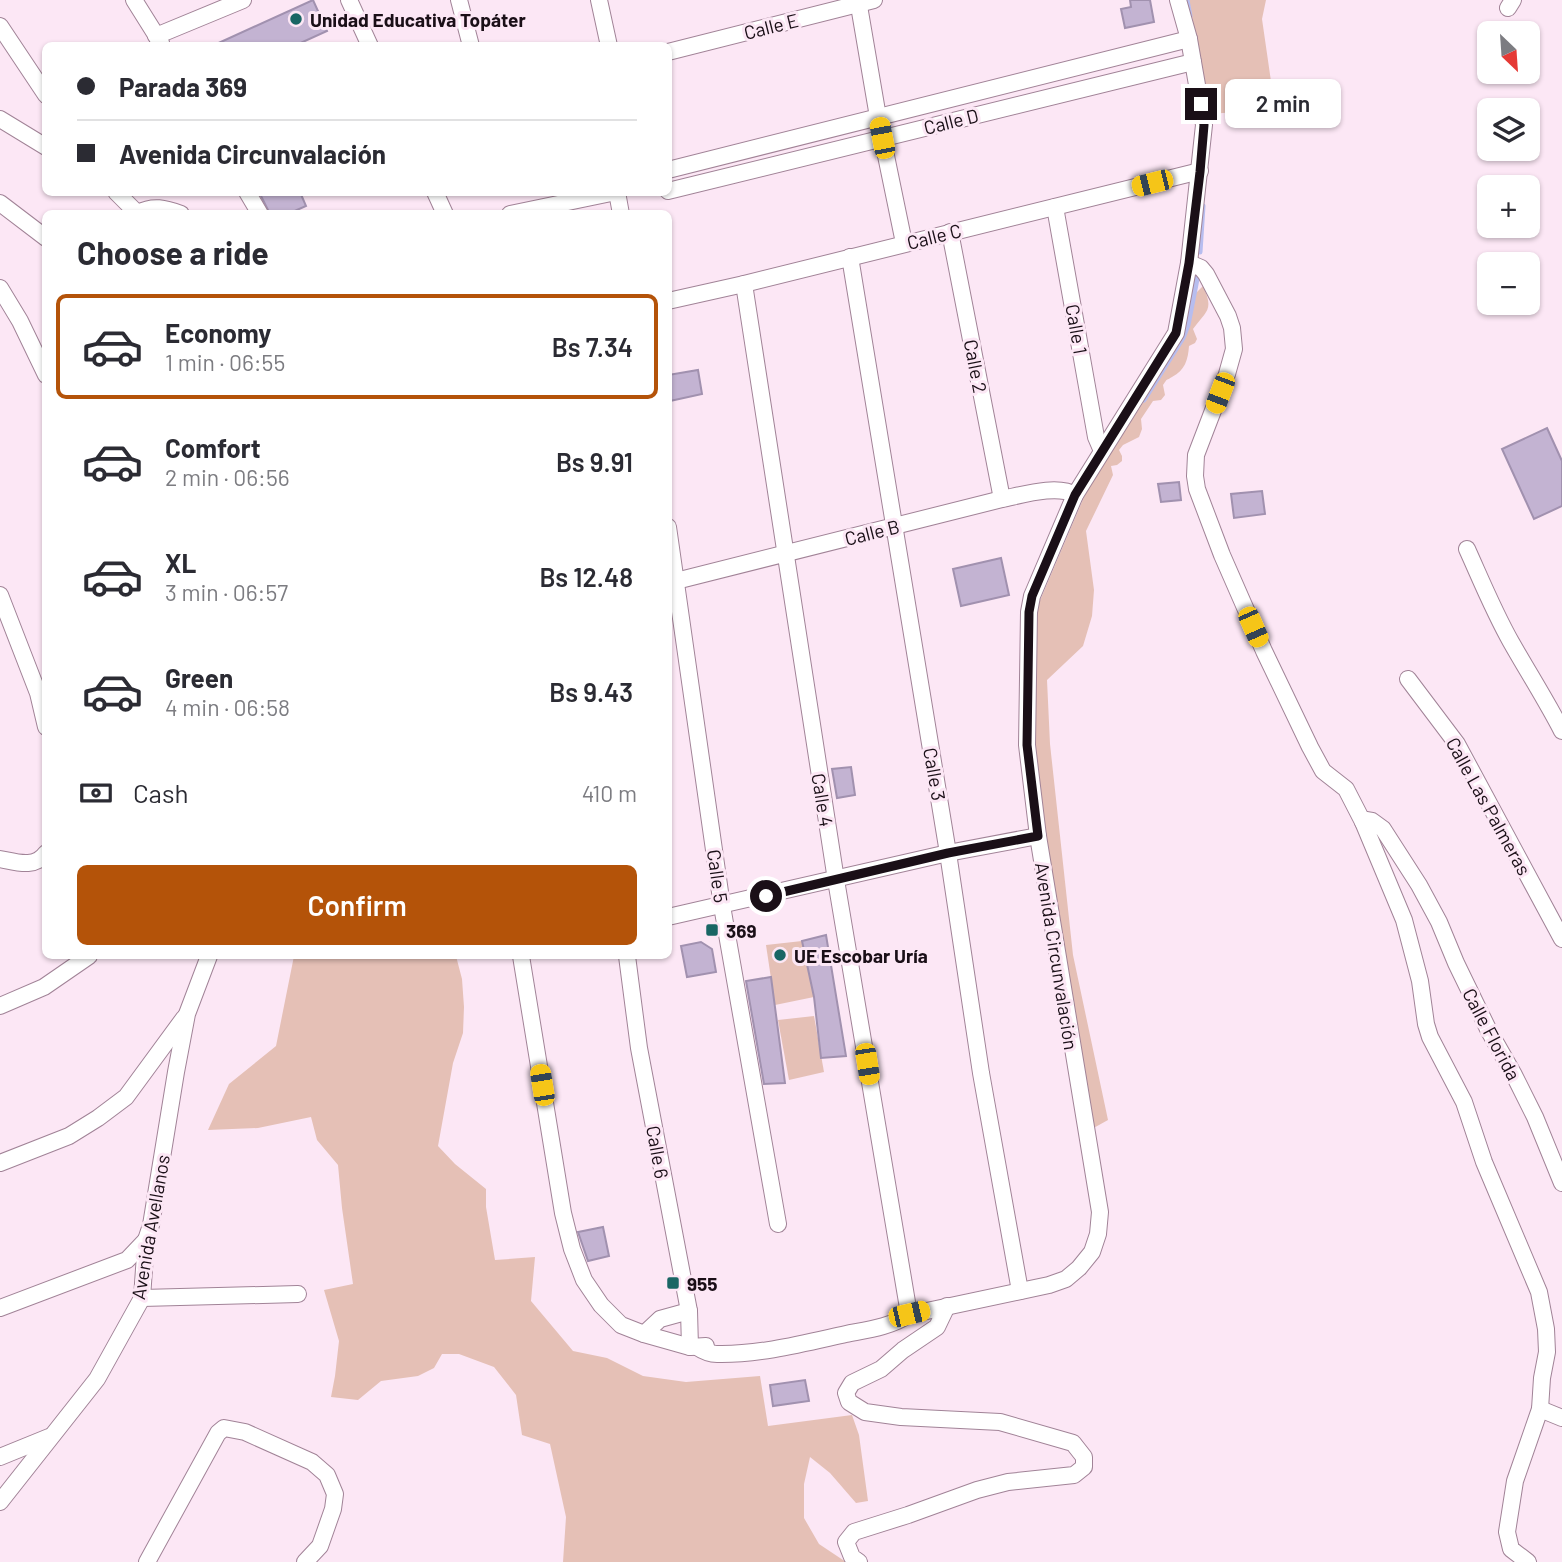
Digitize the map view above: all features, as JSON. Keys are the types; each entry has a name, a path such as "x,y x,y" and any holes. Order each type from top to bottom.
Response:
{"street":[{"path":"134,0 159,41 243,0"},
{"path":"349,0 368,42"},
{"path":"460,0 470,42"},
{"path":"599,0 608,42"},
{"name":"Avenida Circunvalación","path":"694,1347 771,1340 1049,1285 1066,1279 1092,1252 1098,1234 1100,1212 1038,836 1027,745 1029,612 1032,596 1075,495 1176,333 1189,263 1204,125 1189,39 1178,0"},
{"path":"864,1 878,117 904,243"},
{"name":"Calle E","path":"672,51 864,1"},
{"path":"0,26 42,89"},
{"name":"Calle D","path":"672,169 1189,39"},
{"name":"Calle D","path":"672,190 1193,62"},
{"path":"0,119 42,141"},
{"name":"Calle C","path":"672,300 1200,172"},
{"path":"120,196 135,210"},
{"path":"529,210 598,196"},
{"path":"0,203 42,235"},
{"name":"Calle 1","path":"1055,206 1096,437 1102,451"},
{"path":"144,210 171,210"},
{"name":"Calle 2","path":"950,232 1002,499"},
{"name":"Calle 3","path":"850,257 948,853 981,1073 1020,1291"},
{"path":"1189,263 1201,268 1206,274 1228,316 1234,341 1227,374 1196,455 1197,489 1222,555 1264,651 1314,756 1323,771 1346,789 1363,822 1404,920 1420,981 1430,1037 1464,1102 1484,1162 1539,1292 1547,1352 1540,1409 1515,1482 1507,1532 1511,1549 1528,1562"},
{"name":"Calle 4","path":"744,284 836,880 908,1314"},
{"path":"0,289 20,321 42,368"},
{"name":"Calle B","path":"673,582 1002,499 1044,491 1072,492 1075,495"},
{"path":"1467,549 1492,606 1562,731"},
{"name":"Calle 5","path":"673,582 722,906 778,1224"},
{"path":"0,595 42,710"},
{"name":"Calle Las Palmeras","path":"1408,679 1457,744 1562,939"},
{"name":"Calle Florida","path":"1363,822 1372,821 1383,829 1419,885 1489,1031 1535,1117 1562,1183"},
{"path":"672,916 948,853 1038,836"},
{"path":"0,859 30,863 42,858"},
{"path":"0,1006 44,987 85,959"},
{"name":"Avenida Avellanos","path":"0,1502 97,1379 142,1298 146,1240 151,1225 187,1014 208,959"},
{"path":"522,959 563,1213 572,1249 584,1280 601,1305 621,1325 694,1347"},
{"name":"Calle 6","path":"627,959 639,1048 694,1347"},
{"path":"0,1163 69,1136 126,1097 187,1014"},
{"path":"0,1308 127,1260 146,1240"},
{"path":"142,1298 298,1294"},
{"path":"859,1562 852,1557 846,1542 854,1532 977,1490 1008,1482 1074,1475 1084,1467 1084,1457 1073,1443 1045,1434 1000,1422 901,1417 865,1412 849,1402 846,1393 852,1383 881,1369 937,1327 947,1306"},
{"path":"644,1334 660,1319 689,1311"},
{"path":"1540,1409 1562,1418"},
{"path":"146,1562 218,1433 224,1428 245,1432 312,1462 327,1475 335,1494 333,1509 320,1546 305,1562"},
{"path":"0,1457 50,1436"}],"shaded area":[{"path":"1189,0 1266,0 1262,19 1275,109 1210,114"},
{"path":"1203,286 1208,305 1193,329 1197,339 1189,346 1187,360 1183,368 1163,385 1165,395 1161,400 1153,401 1141,419 1139,437 1119,450 1122,461 1111,466 1113,475 1086,531 1094,590 1092,616 1083,646 1047,680 1050,744 1073,955 1108,1120 1090,1130 1034,756 1036,610 1087,490 1184,339 1195,294"},
{"path":"802,941 814,997 775,1005 766,945"},
{"path":"293,959 457,959 462,979 463,1033 453,1063 438,1146 486,1189 486,1207 495,1260 535,1257 531,1301 573,1351 607,1358 643,1376 686,1382 760,1376 768,1426 852,1415 859,1435 868,1501 856,1503 830,1473 810,1457 804,1484 804,1518 819,1544 846,1562 563,1562 566,1517 550,1444 522,1435 516,1395 494,1367 459,1354 442,1354 434,1368 418,1376 381,1381 358,1400 331,1397 339,1341 324,1290 353,1284 338,1165 317,1140 311,1117 258,1128 208,1130 229,1084 276,1046"},
{"path":"814,1016 824,1072 789,1080 778,1020"}],"building":[{"name":"Unidad Educativa Topáter","path":"313,0 327,31 303,42 221,42"},
{"path":"1130,0 1150,0 1154,22 1125,28 1121,9 1131,7"},
{"path":"261,196 302,196 306,206 297,210 268,210"},
{"path":"698,370 702,394 672,401 672,374"},
{"path":"1547,428 1562,461 1562,506 1534,519 1502,449"},
{"path":"1179,482 1181,500 1161,502 1158,484"},
{"path":"1262,491 1265,514 1234,518 1231,494"},
{"path":"1001,558 1009,595 961,606 953,569"},
{"path":"851,767 855,795 837,798 832,769"},
{"path":"826,935 846,1056 821,1058 814,997 802,941"},
{"path":"701,942 712,949 716,972 687,977 681,946"},
{"path":"771,977 785,1083 764,1084 746,981"},
{"path":"603,1227 609,1256 588,1261 578,1232"},
{"path":"805,1380 809,1401 773,1406 770,1385"}],"waterway":[{"path":"1187,0 1190,16"},
{"path":"1200,252 1203,206"},
{"path":"1144,400 1183,338 1199,269"}],"place":[{"name":"Unidad Educativa Topáter","path":"296,19"},
{"name":"369","path":"712,930"},
{"name":"UE Escobar Uría","path":"780,955"},
{"name":"955","path":"673,1283"}],"route":[{"path":"766,896 948,853 1038,836 1027,745 1029,612 1032,596 1075,495 1176,333 1189,263 1200,172 1204,125 1201,104"}]}
